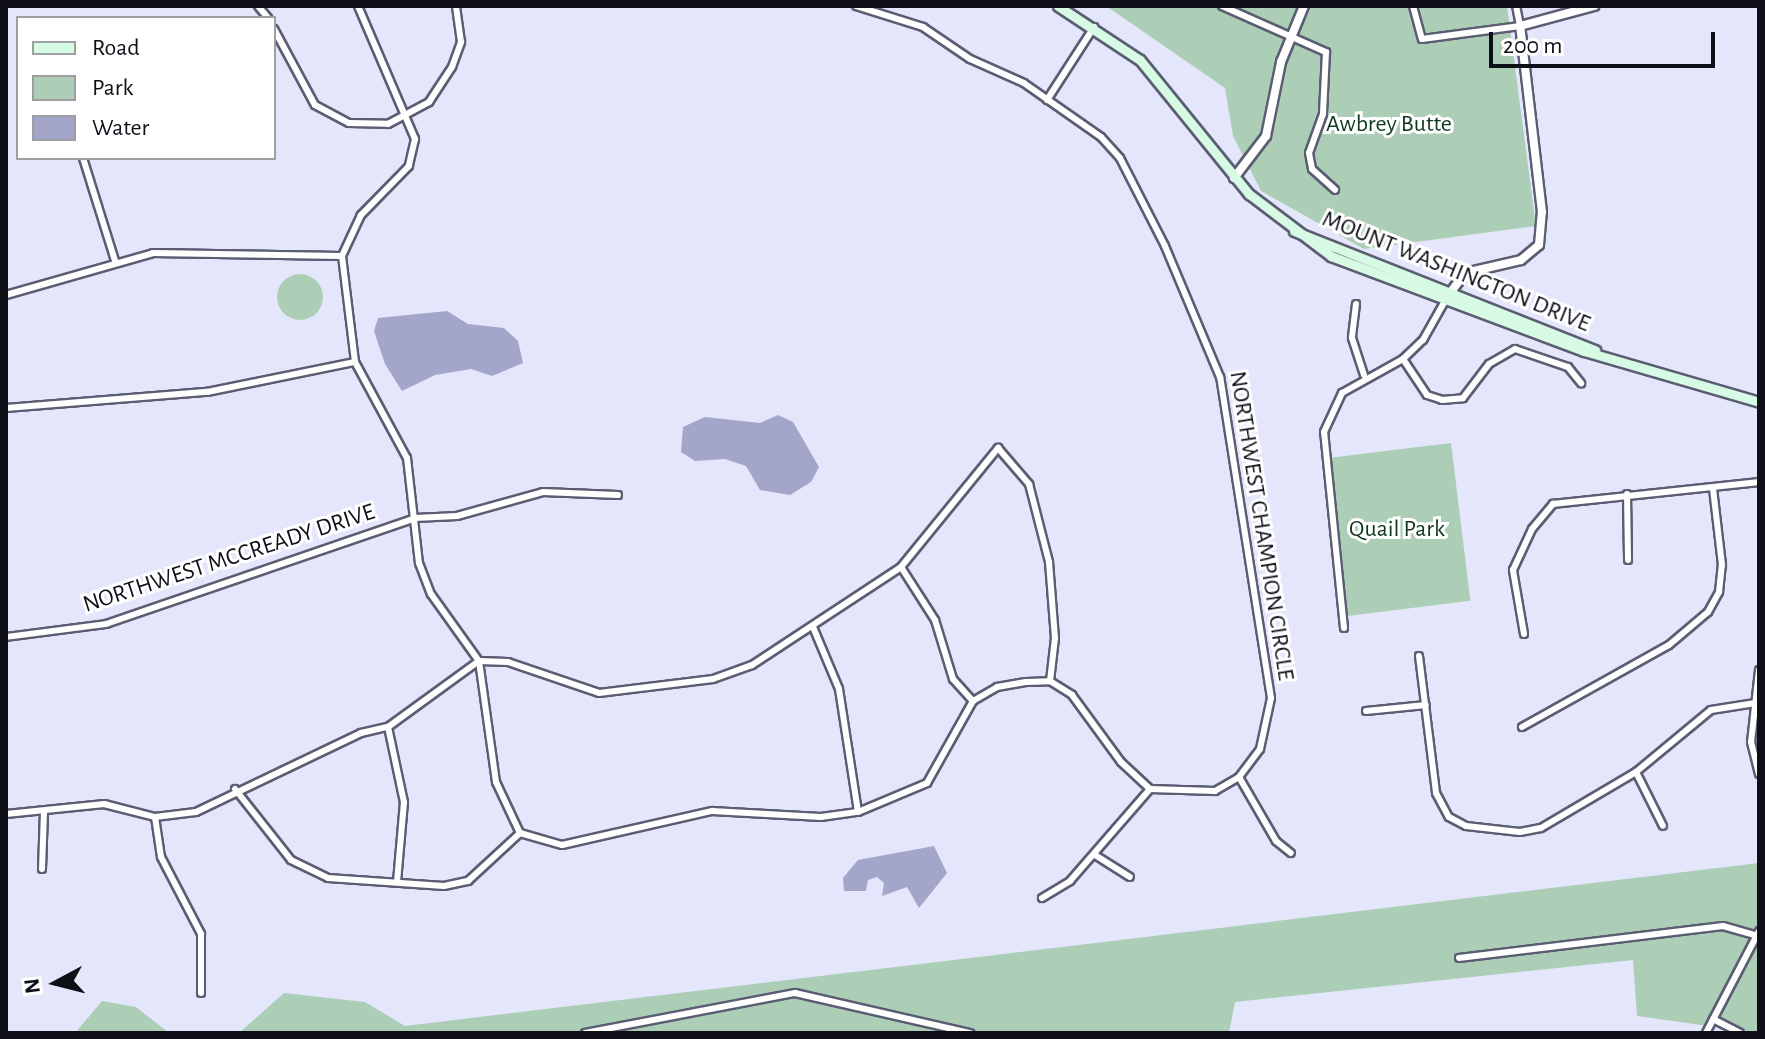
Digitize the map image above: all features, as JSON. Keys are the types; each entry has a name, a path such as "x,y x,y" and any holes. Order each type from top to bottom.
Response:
{"main road":[{"name":"MOUNT WASHINGTON DRIVE","path":"1058,6 1094,27 1157,76 1234,178 1294,231 1447,297 1706,391 1759,402"}],"street":[{"path":"358,6 408,113 415,139 409,166 361,215 342,256 355,362 407,458 419,563 431,594 479,661 496,782 520,833 562,845 712,811 821,817 858,812 927,783 973,701 997,687 1050,681 1072,695 1121,762 1150,789 1215,791 1239,777 1276,841 1291,853"},
{"path":"276,33 303,91 332,118 369,125 408,113 429,102 452,67 461,42 456,6"},
{"name":"NORTHWEST CHAMPION CIRCLE","path":"856,6 923,27 1047,100 1120,158 1220,377 1271,698 1260,749 1239,777"},
{"path":"1222,6 1326,52 1323,114 1309,153 1312,169 1335,190"},
{"path":"1234,178 1274,114 1289,36 1304,6"},
{"path":"1413,6 1422,39 1520,26 1594,6"},
{"path":"1344,628 1323,448 1330,414 1364,375 1403,359 1423,340 1447,297 1465,273 1527,257 1542,236 1516,6"},
{"path":"1047,100 1094,27"},
{"path":"84,160 115,261"},
{"path":"6,295 115,261 157,253 342,256"},
{"path":"1356,304 1352,338 1364,375"},
{"path":"1403,359 1427,395 1442,400 1463,398 1489,364 1515,349 1568,367 1581,383"},
{"path":"6,408 207,392 355,362"},
{"path":"6,814 104,804 155,817 196,812 235,789 361,733 388,727 479,661 508,662 599,693 713,679 752,665 901,567 998,448 1029,484 1049,562 1055,638 1050,681"},
{"path":"1524,634 1513,570 1532,529 1553,504 1759,482"},
{"path":"1522,727 1669,645 1708,612 1719,592 1722,565 1713,488"},
{"name":"NORTHWEST MCCREADY DRIVE","path":"6,637 106,624 415,518 457,516 543,492 618,495"},
{"path":"1627,494 1628,560"},
{"path":"901,567 935,620 953,679 973,701"},
{"path":"813,627 839,689 858,812"},
{"path":"1419,656 1436,793 1449,817 1466,826 1520,832 1541,828 1636,772 1711,710 1755,703"},
{"path":"1759,670 1751,742 1759,774"},
{"path":"1366,711 1426,705"},
{"path":"388,727 404,802 397,882"},
{"path":"1636,772 1663,826"},
{"path":"235,789 268,839 309,871 397,882 468,881 520,833"},
{"path":"1042,898 1058,892 1095,855 1150,789"},
{"path":"42,869 44,811"},
{"path":"155,817 161,857 201,934 201,993"},
{"path":"1095,855 1130,877"},
{"path":"1459,958 1723,926 1758,934 1706,1033"},
{"path":"585,1033 795,993 970,1033"},
{"path":"1713,1019 1740,1033"}],"green space":[{"name":"Awbrey Butte","path":"1106,6 1507,6 1536,226 1364,249 1261,191 1233,136 1225,88"},
{"path":"300,274 316,281 323,297 316,313 300,320 284,313 277,297 284,281"},
{"name":"Quail Park","path":"1451,443 1470,601 1343,616 1324,459"},
{"path":"1759,863 1759,1033 1637,1016 1633,960 1235,1002 1229,1033 239,1033 284,993 365,1002 405,1026"},
{"path":"102,1001 136,1007 169,1033 75,1033"}],"water":[{"path":"447,311 468,324 504,328 518,341 523,363 492,376 471,369 435,375 402,391 385,364 374,331 378,318"},
{"path":"778,415 793,422 819,467 811,482 790,495 760,490 746,466 725,459 695,461 681,452 683,427 705,417 760,423"},
{"path":"934,846 947,873 919,908 907,887 882,896 884,883 877,877 868,880 866,891 844,891 843,878 858,860"}]}
